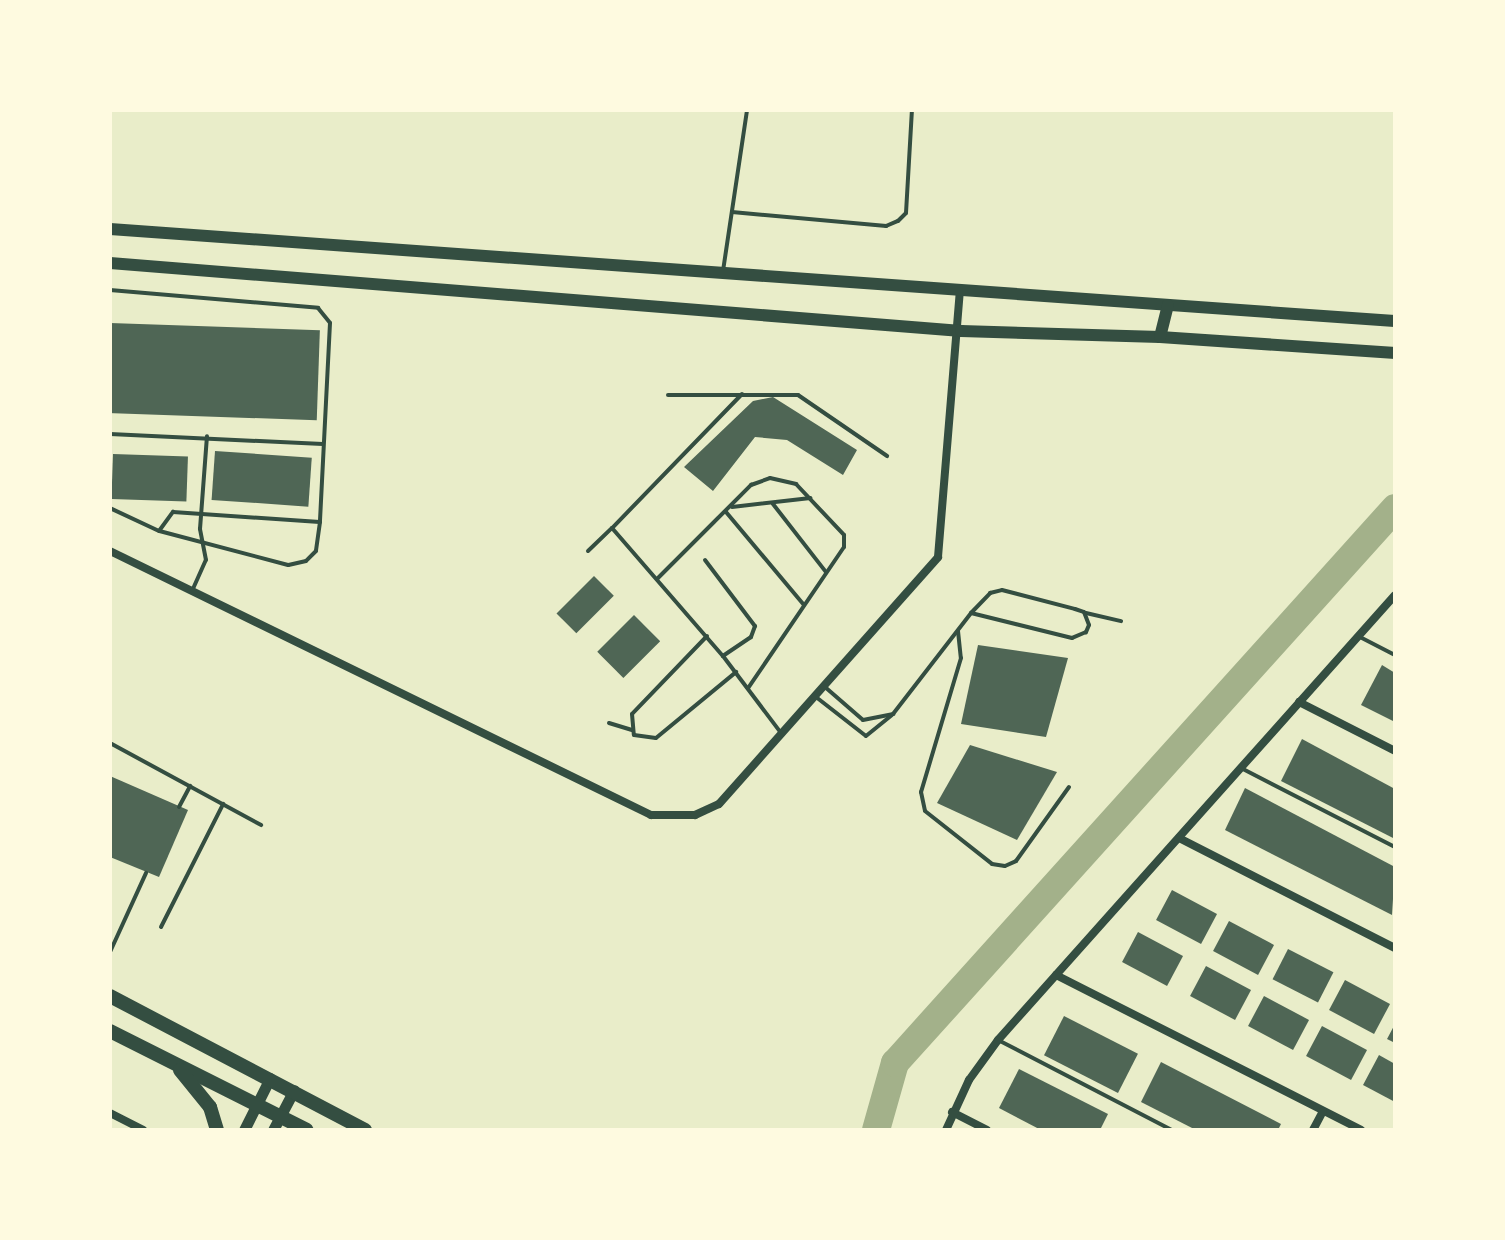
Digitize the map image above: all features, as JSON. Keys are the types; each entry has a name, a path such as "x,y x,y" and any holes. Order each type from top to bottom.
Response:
{"main road":[{"path":"110,229 1395,321"},
{"path":"110,263 961,331 1160,337 1395,353"},
{"path":"1160,337 1168,305"},
{"path":"110,996 365,1130"},
{"path":"110,1031 256,1105 277,1124 307,1130"},
{"path":"171,1061 210,1107 217,1130"}],"street":[{"path":"110,551 191,593 661,818 695,815 719,804 938,557 961,331 960,292"},
{"path":"946,1130 952,1112 998,1040 1395,595"},
{"path":"1299,702 1395,751"},
{"path":"1179,838 1395,948"},
{"path":"1056,975 1361,1130"},
{"path":"244,1130 270,1078"},
{"path":"277,1124 294,1090"},
{"path":"1313,1130 1323,1111"},
{"path":"952,1112 987,1130"},
{"path":"110,1113 143,1130"}],"lane":[{"path":"723,273 747,110"},
{"path":"732,212 886,226 898,221 906,213 912,110"},
{"path":"110,290 318,308 330,323 316,551 288,565 159,531 110,508"},
{"path":"588,551 742,394"},
{"path":"668,395 798,395 887,456"},
{"path":"110,434 207,435 324,444"},
{"path":"191,593 205,567 200,514 207,435"},
{"path":"658,578 751,485 770,478 790,480 810,498 846,541 748,688"},
{"path":"728,510 810,498"},
{"path":"773,504 826,573"},
{"path":"728,510 804,605"},
{"path":"159,531 171,513 320,522"},
{"path":"612,528 707,636 782,735"},
{"path":"705,560 755,626 751,637 723,656"},
{"path":"816,697 866,736 893,714 971,613 990,593 1002,590 1121,621"},
{"path":"971,613 1072,638 1086,632 1089,618 1084,612"},
{"path":"958,631 961,658 921,792 925,811 992,864 1005,866 1016,861 1069,787"},
{"path":"632,730 632,714 707,636"},
{"path":"1358,636 1395,655"},
{"path":"609,723 632,730 638,738 656,738 736,672"},
{"path":"825,687 863,720 893,714"},
{"path":"110,743 261,825"},
{"path":"1241,768 1395,847"},
{"path":"179,807 190,786"},
{"path":"161,927 223,804"},
{"path":"110,952 146,873"},
{"path":"998,1040 1172,1130"}],"building":[{"path":"110,323 320,330 317,420 110,413"},
{"path":"773,397 857,450 843,475 787,440 755,437 713,491 684,467 753,401"},
{"path":"215,451 312,458 308,507 212,500"},
{"path":"113,454 188,457 186,502 111,499"},
{"path":"594,576 614,596 576,633 557,613"},
{"path":"634,615 660,641 623,678 597,652"},
{"path":"978,645 1068,658 1046,737 961,724"},
{"path":"1382,665 1395,673 1395,722 1361,705"},
{"path":"1302,739 1395,789 1395,839 1281,781"},
{"path":"970,745 1057,772 1017,840 937,803"},
{"path":"110,776 188,810 159,877 110,857"},
{"path":"1245,788 1395,867 1392,915 1225,830"},
{"path":"1172,890 1217,914 1201,944 1156,920"},
{"path":"1229,921 1274,945 1258,975 1213,951"},
{"path":"1138,932 1183,956 1167,986 1122,962"},
{"path":"1288,949 1333,972 1318,1002 1273,979"},
{"path":"1206,966 1251,990 1235,1020 1190,996"},
{"path":"1345,980 1390,1004 1374,1034 1329,1010"},
{"path":"1264,996 1309,1020 1293,1050 1248,1026"},
{"path":"1064,1016 1138,1054 1118,1093 1044,1055"},
{"path":"1395,1024 1395,1043 1387,1039"},
{"path":"1322,1026 1367,1050 1351,1080 1306,1056"},
{"path":"1379,1055 1395,1064 1395,1102 1363,1085"},
{"path":"1161,1062 1281,1124 1278,1130 1196,1130 1141,1102"},
{"path":"1019,1069 1108,1114 1100,1130 1041,1130 999,1108"}],"waterway":[{"path":"876,1130 895,1063 1395,508"}]}
